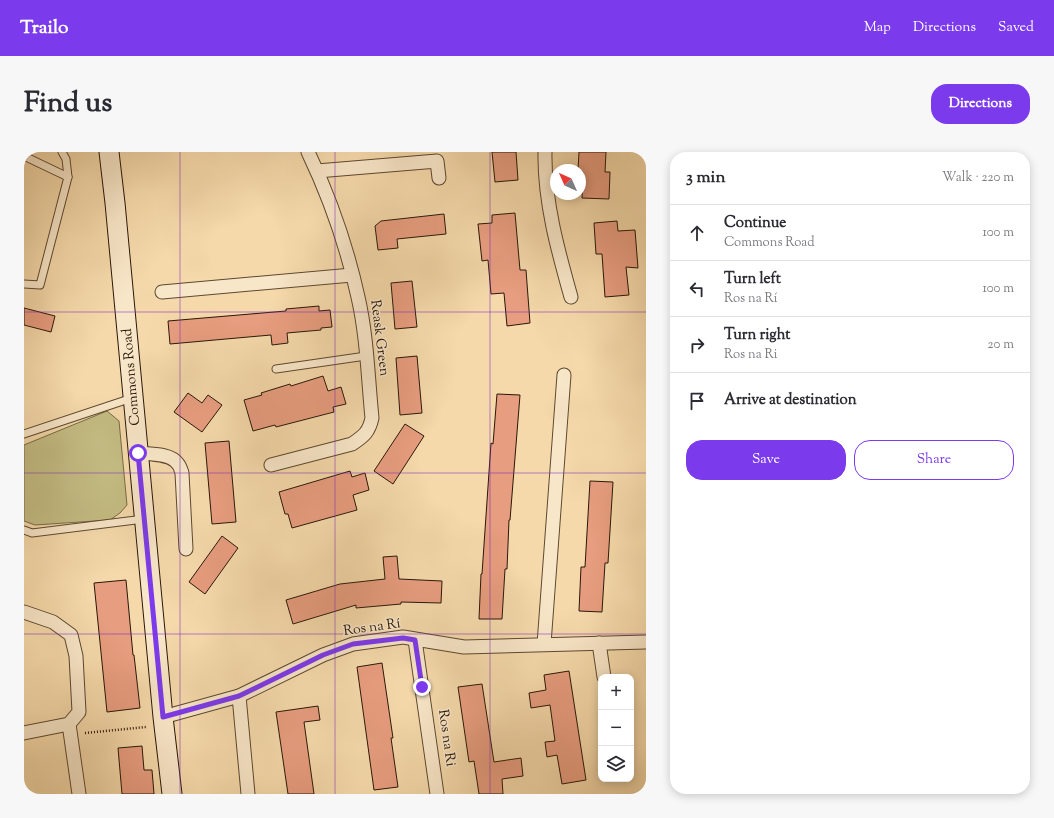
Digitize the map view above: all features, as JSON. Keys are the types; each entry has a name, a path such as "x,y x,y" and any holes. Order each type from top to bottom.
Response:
{"street":[{"name":"Commons Road","path":"108,152 134,398 144,519 172,794"},
{"name":"Reask Green","path":"271,465 352,444 363,436 370,428 372,418 358,297 341,237 327,196 308,152"},
{"path":"545,152 547,188 553,228 562,267 572,297"},
{"path":"317,171 437,160 439,178"},
{"path":"162,292 352,275"},
{"path":"544,644 564,375"},
{"path":"138,453 159,455 171,458 178,463 182,473 186,549"},
{"path":"24,612 53,622 71,635 76,656 79,712 70,729 79,794"},
{"name":"Ros na Rí","path":"164,721 239,696 323,655 353,644 403,638 464,647 646,642"},
{"name":"Ros na Ri","path":"415,640 437,794"},
{"path":"599,643 604,674"},
{"path":"239,696 248,794"},
{"path":"24,733 70,729"}],"lane":[{"path":"24,284 40,285 68,177 66,158 62,152"},
{"path":"24,156 68,177"},
{"path":"276,369 366,356"},
{"path":"24,434 134,398"},
{"path":"24,530 32,533 144,519"}],"path":[{"path":"70,729 164,721"}],"shaded area":[{"path":"107,411 119,421 127,505 120,513 110,520 35,525 24,521 24,445"}],"building":[{"path":"492,152 516,152 518,180 495,182"},
{"path":"579,152 606,152 605,172 610,172 609,199 586,198 586,164 578,164"},
{"path":"515,213 520,270 526,270 530,323 507,326 504,293 491,294 488,260 482,261 478,224 492,223 492,215"},
{"path":"444,214 446,234 397,239 398,248 378,250 375,226 381,221"},
{"path":"617,221 618,231 635,230 638,268 626,267 629,295 605,297 602,254 596,254 594,223"},
{"path":"412,281 417,327 395,329 391,283"},
{"path":"319,306 319,311 330,310 332,327 321,328 321,330 287,333 288,343 272,345 271,335 170,344 168,321 286,311 286,309"},
{"path":"24,308 55,316 51,332 24,325"},
{"path":"417,356 422,413 400,415 396,358"},
{"path":"323,376 328,391 341,387 346,404 333,407 334,412 276,427 275,425 253,431 244,400 290,384 291,386"},
{"path":"188,393 202,403 208,395 222,405 202,432 174,412"},
{"path":"497,394 520,395 509,520 507,569 505,569 502,619 479,619 491,443 493,444"},
{"path":"405,424 424,436 393,484 374,471"},
{"path":"229,441 236,522 212,524 205,443"},
{"path":"350,471 352,477 365,473 369,490 353,495 357,510 292,528 288,514 285,514 279,492"},
{"path":"590,481 613,482 608,563 605,563 602,612 579,611 581,567 585,567"},
{"path":"222,536 238,548 205,594 189,582"},
{"path":"397,556 399,579 442,581 441,603 401,602 401,604 356,608 356,605 293,624 286,600 340,584 385,579 383,557"},
{"path":"126,580 140,708 107,712 94,583"},
{"path":"382,663 393,738 391,738 398,787 374,790 357,667"},
{"path":"569,671 586,780 562,784 557,755 547,757 545,742 555,741 550,705 531,708 529,693 546,690 544,675"},
{"path":"482,684 494,762 521,758 523,776 502,779 503,794 479,794 474,761 469,762 458,687"},
{"path":"318,706 320,720 304,722 314,794 288,794 276,712"},
{"path":"142,746 144,770 152,770 154,794 122,794 118,748"}],"route":[{"path":"138,453 163,717 239,696 323,655 353,644 398,638 415,640 422,687"}]}
